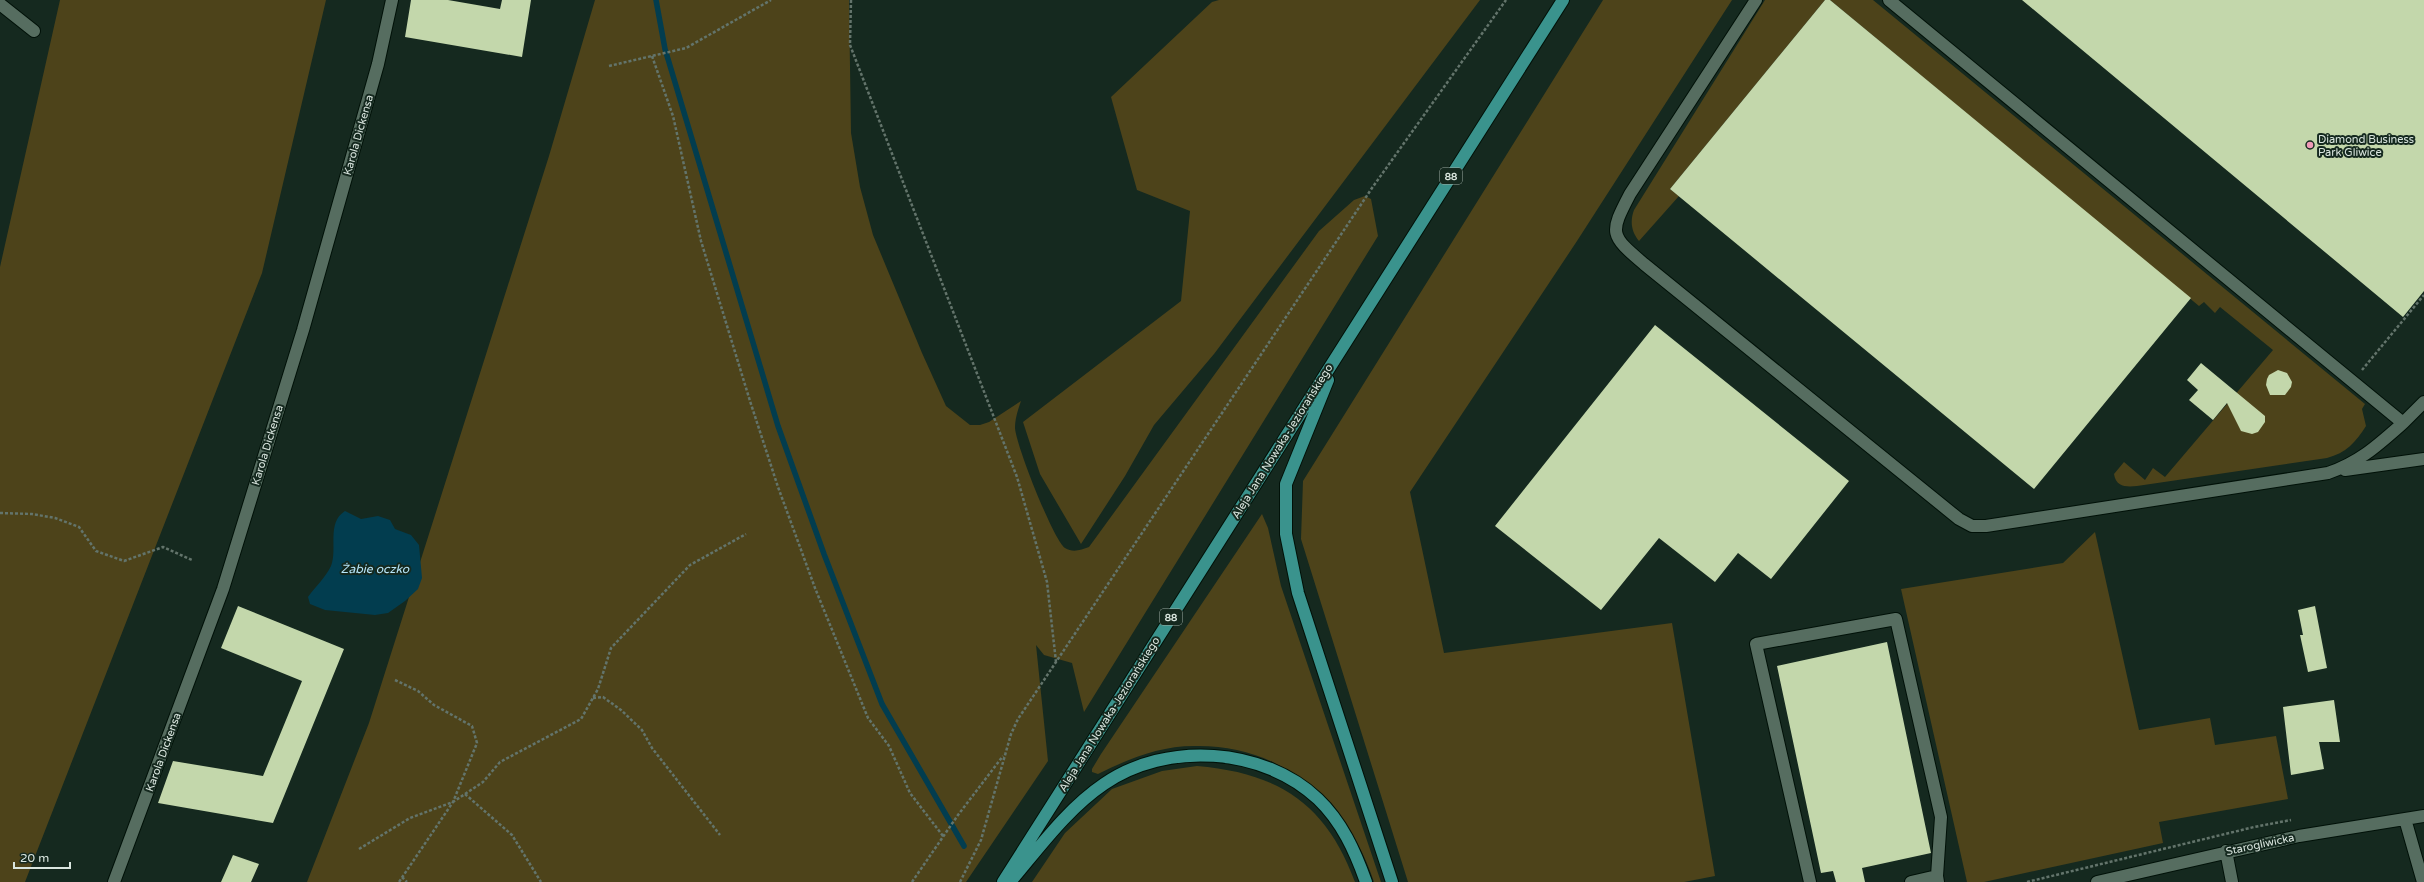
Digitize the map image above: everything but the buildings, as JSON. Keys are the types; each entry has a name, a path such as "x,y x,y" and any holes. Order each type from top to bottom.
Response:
{"main road":[{"name":"Aleja Jana Nowaka-Jeziorańskiego","path":"1003,882 1338,352 1563,0"},
{"path":"1338,352 1286,484 1286,534 1298,593 1392,882"},
{"path":"1010,882 1075,807 1104,784 1126,770 1185,755 1236,760 1269,766 1294,780 1317,799 1338,823 1355,853 1366,882"}],"street":[{"name":"Karola Dickensa","path":"114,882 223,589 305,323 378,64 392,0"},
{"path":"1756,0 1630,194 1618,217 1615,227 1616,238 1644,264 1959,519 1972,526 1994,525 2424,459"},
{"path":"1889,0 2403,423"},
{"path":"0,4 34,31"},
{"path":"2328,473 2349,466 2365,456 2403,423 2424,402"},
{"path":"1810,882 1756,644 1896,619 1941,817 1938,879 1911,882"},
{"name":"Starogliwicka","path":"2097,882 2226,851 2299,836 2424,816"},
{"path":"2405,818 2423,882"},
{"path":"2226,851 2232,882"}],"path":[{"path":"609,66 686,48 771,0"},
{"path":"851,0 850,45 1017,477 1047,582 1056,662"},
{"path":"960,882 982,840 1005,754 1018,719 1372,188 1506,0"},
{"path":"652,56 673,116 702,241 728,330 778,487 813,581 868,718 889,746 910,793 943,836"},
{"path":"2361,372 2424,295"},
{"path":"0,513 26,513 55,518 79,527 96,551 124,561 163,547 192,560"},
{"path":"359,849 410,818 453,802 483,782 500,762 581,719 598,689 611,648 690,565 746,534"},
{"path":"394,680 418,691 434,705 472,726 477,743 453,802 424,848 399,882"},
{"path":"592,698 603,697 621,710 642,730 652,748 720,835"},
{"path":"912,882 943,836 1005,754"},
{"path":"465,794 512,835 541,882"},
{"path":"2027,882 2254,826 2296,820"},
{"path":"402,877 407,882"}],"shaded area":[{"path":"60,0 326,0 262,273 25,882 0,882 0,267"},
{"path":"595,0 849,0 851,133 860,187 873,235 922,353 946,406 970,425 980,425 989,422 1021,401 1016,417 1015,428 1017,438 1044,511 1059,541 1068,550 1074,551 1089,547 1319,231 1354,200 1365,196 1371,199 1378,236 1084,712 1072,663 1044,655 1036,645 1048,761 966,882 307,882 369,723 549,156"},
{"path":"1219,0 1480,0 1214,354 1154,425 1125,476 1081,544 1040,474 1023,422 1181,301 1190,211 1137,190 1111,97 1212,2"},
{"path":"1603,0 1732,0 1577,241 1410,492 1444,653 1672,623 1715,876 1684,882 1408,882 1301,539 1303,481"},
{"path":"1765,0 1825,0 1670,189 1679,196 1639,241 1632,226 1634,210"},
{"path":"1830,0 1873,0 2365,404 2362,409 2366,426 2358,437 2345,450 2327,458 2137,486 2125,486 2119,484 2114,474 2124,462 2145,480 2153,468 2165,477 2273,350 2220,307 2215,313 2204,302 2199,306"},
{"path":"1262,514 1268,528 1281,586 1381,882 1374,882 1362,853 1347,826 1329,803 1307,783 1282,767 1255,755 1226,748 1194,746 1169,748 1144,754 1098,774 1092,772 1092,769 1101,754"},
{"path":"2095,532 2139,730 2210,718 2215,745 2276,736 2288,799 2159,822 2163,843 1984,882 1967,882 1901,589 2063,563"},
{"path":"1197,766 1226,770 1252,776 1275,785 1296,797 1314,812 1329,832 1343,855 1355,882 1032,882 1065,833 1112,789 1162,771"}],"water":[{"name":"Żabie oczko","path":"345,511 361,519 378,516 390,520 395,529 411,535 419,545 422,578 418,589 405,601 388,613 375,615 325,610 310,604 308,597 331,566 333,559 334,529 339,516"}],"waterway":[{"path":"656,0 665,49 778,426 824,554 882,704 964,846"}],"place":[{"name":"Diamond Business Park Gliwice","path":"2310,145"}]}
